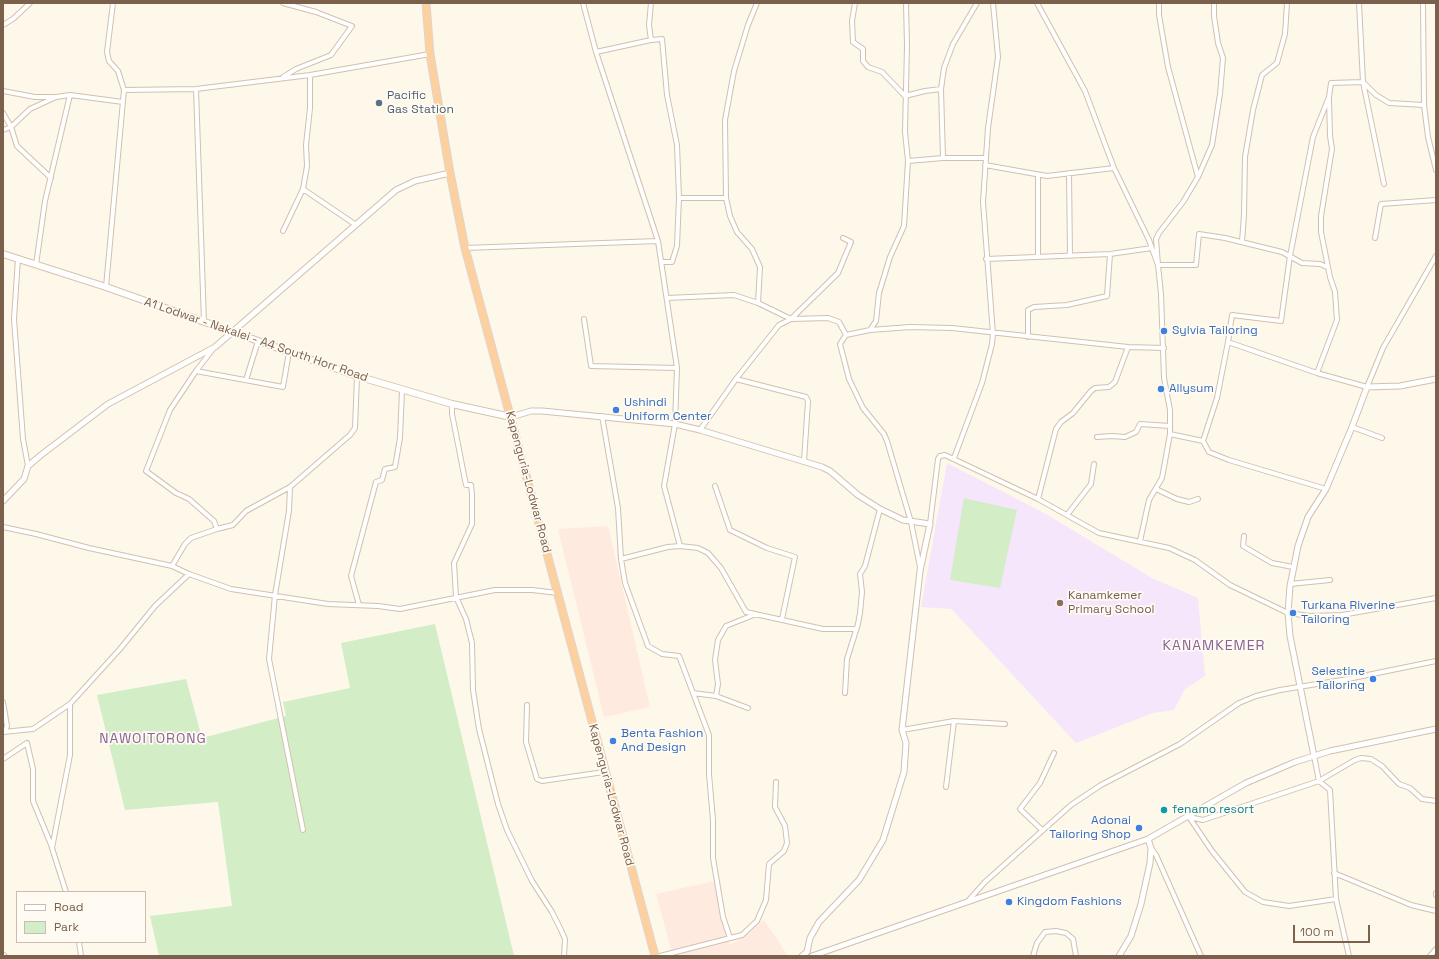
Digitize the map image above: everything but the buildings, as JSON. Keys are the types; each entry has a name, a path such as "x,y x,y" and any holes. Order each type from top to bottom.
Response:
{"highway":[{"name":"Kapenguria-Lodwar Road","path":"426,3 430,54 450,173 465,248 511,417 532,503 558,593 604,772 655,956"}],"main road":[{"name":"A1 Lodwar - Nakalei - A4 South Horr Road","path":"3,254 106,287 357,376 452,404 511,417"}],"street":[{"path":"3,25 13,19 30,3"},
{"path":"106,287 124,90 118,71 109,61 107,52 112,3"},
{"path":"281,78 296,69 331,55 352,26 316,12 283,3"},
{"path":"583,3 596,52 658,241 662,262 677,368 675,424 664,486 680,546"},
{"path":"651,3 649,25 651,40"},
{"path":"757,3 748,25 734,71 725,120 726,198 730,216 737,232 752,249 760,267 758,303"},
{"path":"855,3 852,21 853,42 863,49 863,61 868,67 882,72 906,96"},
{"path":"870,330 876,321 880,293 890,257 904,226 908,161 904,132 908,46 906,3"},
{"path":"943,158 941,89 946,61 977,3"},
{"path":"954,458 986,372 991,353 993,334 986,258 983,202 985,165 998,57 993,3"},
{"path":"1037,3 1085,91 1114,168 1152,248 1158,265"},
{"path":"1159,3 1159,15 1168,67 1198,177"},
{"path":"1140,541 1149,500 1162,478 1170,434 1168,396 1164,378 1164,348 1156,239 1183,202 1198,177 1212,145 1220,94 1223,58 1218,43 1214,16 1214,3"},
{"path":"1242,242 1245,157 1253,110 1262,75 1277,63 1285,34 1287,3"},
{"path":"1359,3 1363,82 1384,184"},
{"path":"1423,3 1424,105 1428,137 1436,170"},
{"path":"596,52 662,39 667,96 677,144 679,198 675,256 672,262 662,262"},
{"path":"124,90 196,89 310,75 430,54"},
{"path":"283,231 303,189 307,166 306,146 310,108 310,75"},
{"path":"1326,489 1228,460 1209,452 1203,441 1217,398 1232,314 1281,321 1290,256 1313,137 1329,96 1332,83 1363,82 1389,103 1424,105"},
{"path":"196,89 204,322"},
{"path":"906,96 941,89"},
{"path":"3,91 35,97 70,95 123,102"},
{"path":"36,265 45,201 70,95"},
{"path":"1317,374 1337,320 1335,292 1328,267 1320,223 1332,149 1330,136 1329,96"},
{"path":"3,130 11,127 30,109 56,97"},
{"path":"3,113 11,127 17,146 51,178"},
{"path":"908,161 943,158 986,158"},
{"path":"985,165 1038,175 1054,176 1114,168"},
{"path":"217,529 214,521 189,499 176,493 146,471 170,410 196,371 215,347 278,294 396,190 414,181 450,173"},
{"path":"1069,173 1070,256"},
{"path":"1038,175 1038,257"},
{"path":"303,189 356,224"},
{"path":"679,198 726,198"},
{"path":"1376,238 1381,204 1387,202 1436,200"},
{"path":"1158,265 1196,265 1199,234 1242,242 1282,252 1302,263 1320,264 1328,267"},
{"path":"700,430 736,379 779,325 791,319 838,273 851,242 843,238"},
{"path":"465,248 658,241"},
{"path":"986,258 1110,254 1152,248"},
{"path":"1028,337 1028,310 1034,307 1068,305 1107,296 1110,254"},
{"path":"1349,956 1336,899 1330,790 1319,781 1290,636 1288,613 1290,584 1298,546 1308,518 1326,489 1352,428 1383,348 1436,256"},
{"path":"3,501 24,479 28,466 23,440 14,319 18,258"},
{"path":"666,298 734,295 758,303 791,319 828,318 839,322 846,335"},
{"path":"584,319 591,366 677,368"},
{"path":"920,571 918,553 898,472 884,434 863,408 849,379 840,344 846,335 870,330 938,328 1128,347 1164,348"},
{"path":"246,380 258,341"},
{"path":"1228,342 1317,374 1367,387 1400,386 1436,379"},
{"path":"28,466 108,404 215,347"},
{"path":"1038,499 1056,429 1061,422 1073,413 1091,391 1095,388 1108,387 1115,382 1128,347"},
{"path":"196,371 283,387 289,352"},
{"path":"172,566 185,544 191,538 233,525 246,511 290,488 350,435 355,428 357,376"},
{"path":"736,379 806,397 808,401 804,461"},
{"path":"359,605 351,576 376,482 382,480 385,469 395,467 400,438 402,390"},
{"path":"452,404 452,414 466,485 471,485 473,508 472,524 454,562 456,597 466,619 472,643 475,703 479,729 498,804 507,830 524,866 561,930 565,939 564,956"},
{"path":"511,417 531,411 602,416 675,424 700,430 804,461 830,471 858,495 880,508 911,522 930,524"},
{"path":"602,416 618,508 621,559 625,583 648,646 662,654 679,656 709,735 709,774 713,820 713,858 723,917 730,938"},
{"path":"1097,437 1125,437 1136,432 1140,424 1170,426"},
{"path":"1352,428 1382,438"},
{"path":"1170,434 1203,441"},
{"path":"802,956 807,952 810,938 819,922 859,880 883,840 904,772 906,743 902,730 920,571 930,524 938,459 940,456 944,455 954,458 1038,499 1099,533 1169,548 1195,560 1230,585 1288,613 1310,616 1342,615 1436,598"},
{"path":"1067,515 1091,484 1094,464"},
{"path":"715,486 725,511 730,530 767,548 795,557 782,619"},
{"path":"290,488 289,511 275,595 269,658 303,830"},
{"path":"1156,489 1178,499 1189,502 1198,499"},
{"path":"845,693 847,659 856,629 862,592 860,574 865,566 880,508"},
{"path":"3,527 172,566 189,574 231,589 328,604 400,609 456,597 504,589 558,593"},
{"path":"1244,536 1242,546 1272,563 1293,567"},
{"path":"621,559 659,548 680,546 698,548 708,553 721,568 746,612 823,629 856,629"},
{"path":"4,732 33,729 70,704 120,649 150,611 189,574"},
{"path":"1290,584 1330,580"},
{"path":"716,696 718,684 715,660 718,640 726,626 756,614"},
{"path":"968,902 985,882 1042,830 1090,792 1180,744 1238,703 1267,693 1299,686 1348,679 1436,661"},
{"path":"693,693 716,696 748,708"},
{"path":"3,702 7,726 4,732"},
{"path":"52,848 70,755 70,704"},
{"path":"527,705 526,742 537,779 542,781 604,772"},
{"path":"902,730 954,721 1005,724"},
{"path":"946,787 954,721"},
{"path":"812,956 1148,839 1254,779 1279,768 1314,756 1435,730"},
{"path":"3,759 27,743 33,769 33,801 52,848 66,891"},
{"path":"1042,830 1020,809 1040,783 1054,753"},
{"path":"1189,817 1203,820 1319,781 1361,758 1371,759 1382,766 1399,784 1410,788 1422,799 1436,801"},
{"path":"660,956 742,935 751,928 761,915 766,900 769,864 784,851 787,843 785,826 775,807 776,782"},
{"path":"1189,817 1212,851 1245,892 1263,902 1289,906 1336,899"},
{"path":"1148,839 1201,956"},
{"path":"1119,956 1131,936 1136,923 1148,876 1151,848"},
{"path":"1334,873 1411,905 1436,912"},
{"path":"1033,956 1037,943 1045,932 1056,931 1066,933 1073,939 1076,956"},
{"path":"79,943 81,956"},
{"path":"1430,956 1436,949"}],"shaded area":[{"name":"Kanamkemer Primary School","path":"947,463 1046,514 1152,578 1198,598 1205,676 1185,689 1174,710 1153,713 1076,743 951,609 921,607"},
{"path":"608,526 650,707 604,717 558,529"},
{"path":"715,881 719,914 730,945 749,933 764,920 788,956 673,956 656,894"}],"green space":[{"path":"964,498 1017,510 1000,588 950,580"},
{"path":"435,624 514,956 159,956 150,916 232,906 218,802 125,810 97,695 186,679 202,738 286,716 283,702 350,688 341,643"}],"place":[{"name":"Pacific Gas Station","path":"379,103"},
{"name":"Sylvia Tailoring","path":"1164,331"},
{"name":"Allysum","path":"1161,389"},
{"name":"Ushindi Uniform Center","path":"616,410"},
{"name":"Kanamkemer Primary School","path":"1060,603"},
{"name":"Turkana Riverine Tailoring","path":"1293,613"},
{"name":"Selestine Tailoring","path":"1373,679"},
{"name":"Benta Fashion And Design","path":"613,741"},
{"name":"fenamo resort","path":"1164,810"},
{"name":"Adonai Tailoring Shop","path":"1139,828"},
{"name":"Kingdom Fashions","path":"1009,902"}],"district":[{"name":"KANAMKEMER","path":"1214,646"},
{"name":"NAWOITORONG","path":"153,739"}]}
